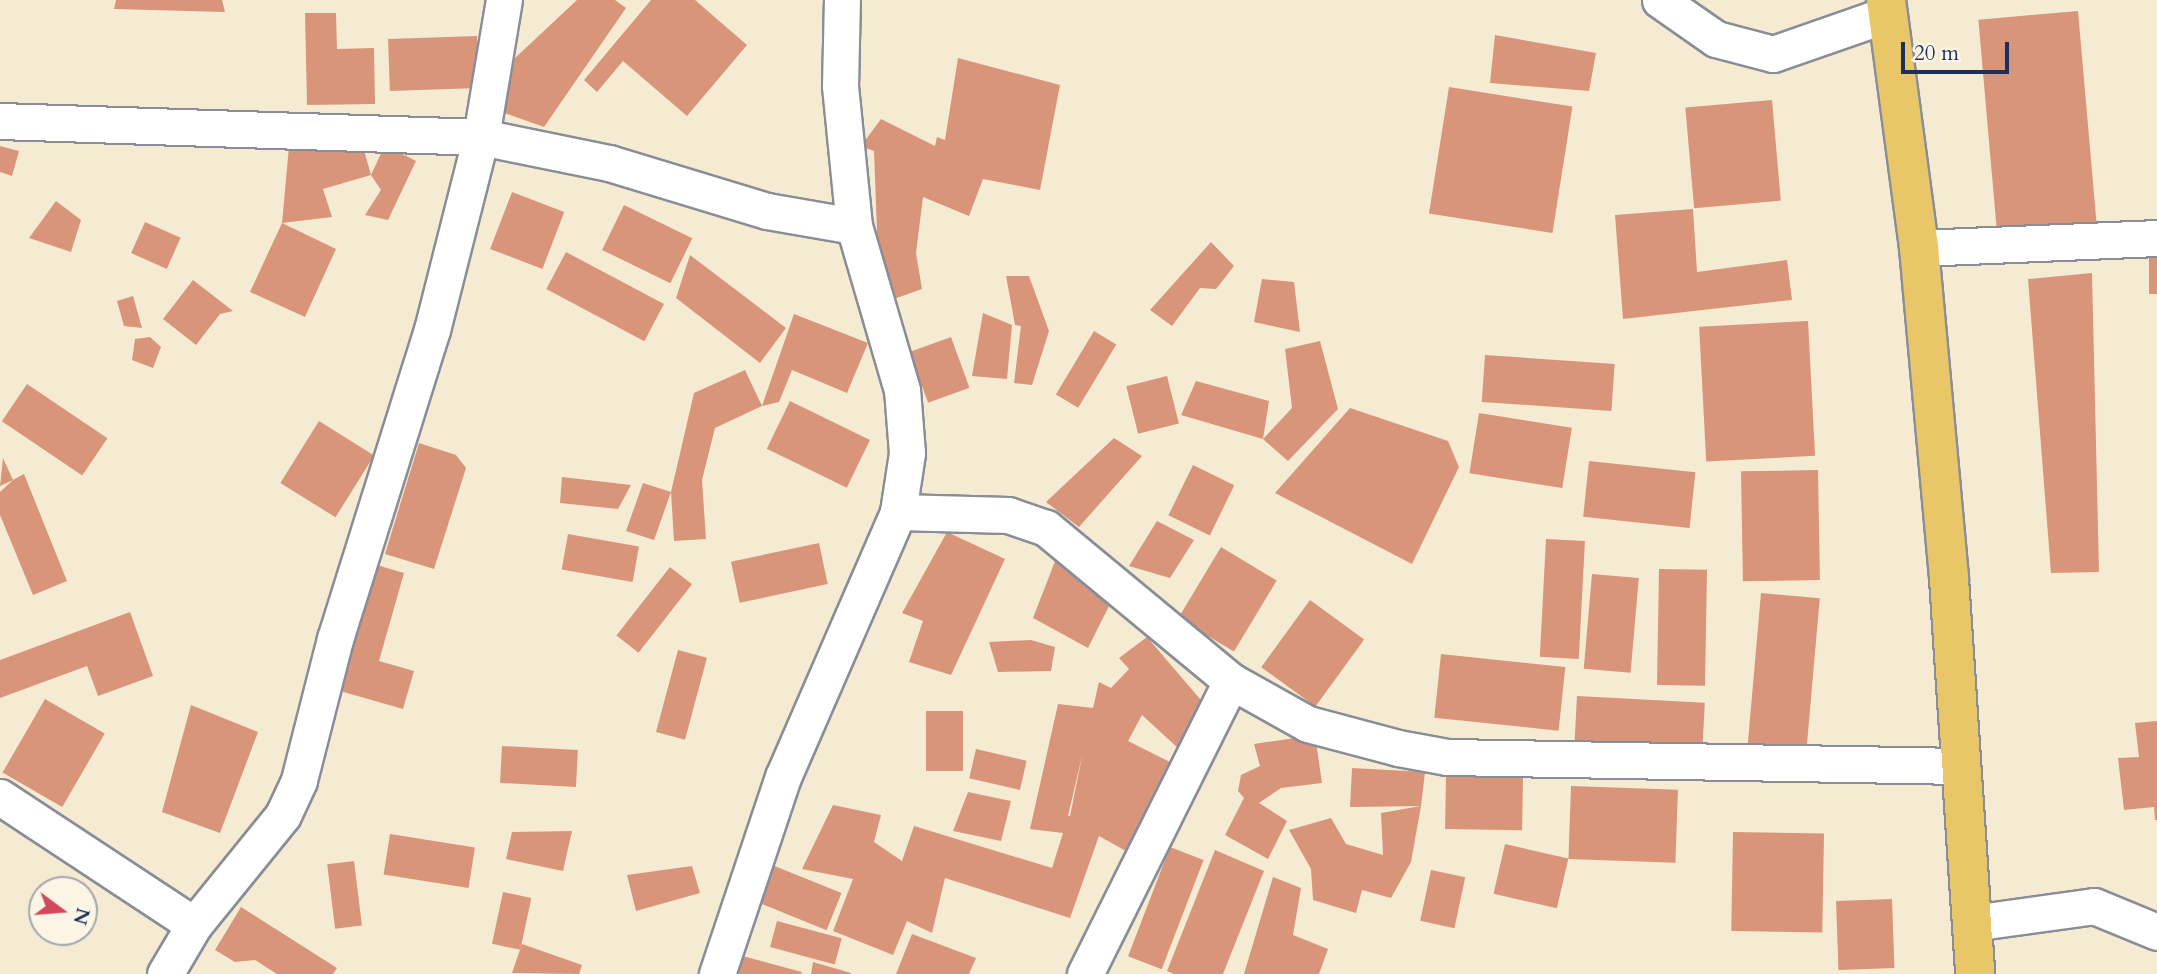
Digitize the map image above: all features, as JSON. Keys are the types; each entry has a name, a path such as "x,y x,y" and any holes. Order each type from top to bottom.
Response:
{"highway":[{"path":"1887,7 1919,248 1962,766 1975,974"}],"street":[{"path":"165,974 194,925 283,815 299,780 481,137 504,0"},
{"path":"717,974 783,777 898,512 907,453 902,390 854,226 840,86 842,0"},
{"path":"1660,0 1716,39 1773,54 1887,7"},
{"path":"0,121 481,137 609,163 767,211 854,226"},
{"path":"1919,248 2157,238"},
{"path":"898,512 1009,515 1046,528 1231,681 1308,724 1447,757 1962,766"},
{"path":"1085,974 1231,681"},
{"path":"0,797 194,925"},
{"path":"1972,923 2094,906 2157,932"}],"building":[{"path":"116,0 222,0 225,12 114,9"},
{"path":"577,0 615,0 626,8 544,127 499,111 515,58"},
{"path":"651,0 695,0 747,45 687,116 623,61 597,92 584,80"},
{"path":"2078,11 2096,222 1997,231 1978,20"},
{"path":"305,13 336,13 337,49 374,48 375,104 307,105"},
{"path":"1495,35 1596,53 1589,91 1490,83"},
{"path":"477,36 479,88 390,91 388,39"},
{"path":"958,58 1060,85 1040,190 983,179 969,216 923,197 916,253 922,289 891,300 878,258 874,151 861,146 881,119 935,146 937,137 945,140"},
{"path":"1449,87 1572,107 1552,233 1429,213"},
{"path":"1772,100 1781,201 1694,208 1685,108"},
{"path":"385,145 416,161 388,220 365,215 381,190 371,175"},
{"path":"0,146 19,151 12,176 0,172"},
{"path":"289,146 364,150 371,175 323,189 332,217 282,223"},
{"path":"512,192 564,212 542,269 490,249"},
{"path":"56,201 81,220 71,252 29,238"},
{"path":"624,205 692,238 670,283 602,250"},
{"path":"1693,209 1697,272 1787,260 1792,300 1623,319 1615,215"},
{"path":"145,222 181,238 167,269 131,253"},
{"path":"282,223 336,249 305,317 250,292"},
{"path":"1211,242 1234,266 1216,289 1200,288 1172,326 1150,310"},
{"path":"2149,247 2157,247 2157,294 2149,294"},
{"path":"566,252 664,304 644,341 546,289"},
{"path":"690,255 786,328 760,363 676,298"},
{"path":"2092,273 2099,572 2051,573 2028,279"},
{"path":"1006,276 1029,276 1049,331 1032,385 1014,383 1021,326 1015,325"},
{"path":"1262,279 1294,282 1300,332 1254,322"},
{"path":"193,280 233,311 220,314 196,345 163,319"},
{"path":"133,296 142,328 124,326 117,301"},
{"path":"983,313 1012,325 1007,379 972,376"},
{"path":"794,314 868,343 847,393 792,370 779,402 762,406"},
{"path":"1808,321 1815,456 1706,462 1699,327"},
{"path":"1094,331 1116,344 1078,408 1056,394"},
{"path":"150,337 161,347 153,368 132,360 135,339"},
{"path":"951,337 969,388 928,403 910,352"},
{"path":"1320,341 1338,409 1288,461 1263,439 1292,408 1285,349"},
{"path":"1485,355 1615,364 1611,411 1482,402"},
{"path":"745,370 762,406 715,428 702,480 706,539 674,541 671,492 694,393"},
{"path":"1167,376 1179,424 1138,434 1126,386"},
{"path":"1196,381 1269,401 1263,439 1181,415"},
{"path":"27,384 107,438 82,476 2,421"},
{"path":"790,401 870,440 847,488 767,449"},
{"path":"1350,408 1448,441 1459,467 1412,564 1275,493"},
{"path":"1479,413 1572,428 1562,488 1469,473"},
{"path":"319,421 374,455 335,517 280,483"},
{"path":"1114,438 1142,456 1079,527 1046,502"},
{"path":"419,443 456,455 466,468 434,569 385,554"},
{"path":"3,458 13,480 0,486"},
{"path":"1589,461 1695,472 1690,528 1583,517"},
{"path":"1193,465 1234,485 1210,535 1168,515"},
{"path":"1818,470 1820,580 1743,581 1741,471"},
{"path":"24,474 67,581 33,595 0,515 0,492"},
{"path":"562,477 631,485 618,509 560,503"},
{"path":"643,483 671,492 654,540 626,531"},
{"path":"1157,521 1194,540 1170,578 1129,566"},
{"path":"947,532 1005,559 951,675 909,662 923,621 902,613"},
{"path":"568,534 639,547 633,582 562,569"},
{"path":"1546,539 1585,541 1579,659 1540,657"},
{"path":"819,543 828,584 740,603 731,562"},
{"path":"1221,547 1277,580 1234,652 1178,618"},
{"path":"1059,551 1117,590 1088,648 1033,618"},
{"path":"377,565 404,573 379,661 414,671 403,709 340,691"},
{"path":"670,567 692,584 639,653 616,636"},
{"path":"1659,569 1707,570 1705,686 1657,685"},
{"path":"1592,574 1639,578 1631,673 1584,669"},
{"path":"1761,593 1820,598 1806,761 1747,755"},
{"path":"1310,600 1364,639 1315,707 1261,667"},
{"path":"130,612 153,676 98,696 87,666 0,698 0,660"},
{"path":"1147,637 1212,713 1179,749 1142,715 1128,741 1178,766 1133,855 1099,836 1070,918 945,878 932,933 907,921 893,955 833,931 853,879 802,869 833,805 881,815 874,842 902,861 914,826 1052,868 1063,833 1030,829 1058,704 1093,708 1099,682 1111,688 1129,669 1119,658","holes":["1083,752 1070,816 1068,816"]},
{"path":"1031,640 1055,647 1051,671 998,672 989,642"},
{"path":"678,650 707,658 685,740 656,732"},
{"path":"1441,654 1565,667 1559,731 1434,718"},
{"path":"1577,696 1705,703 1702,755 1574,748"},
{"path":"45,699 105,734 62,807 2,773"},
{"path":"191,705 258,732 220,833 162,812"},
{"path":"926,711 963,711 963,771 926,771"},
{"path":"2157,721 2155,820 2154,807 2124,810 2118,758 2139,757 2135,723"},
{"path":"1315,735 1322,783 1281,788 1259,803 1287,821 1268,859 1225,835 1244,798 1238,791 1241,775 1260,766 1254,744"},
{"path":"502,746 578,750 576,787 500,783"},
{"path":"976,749 1027,761 1020,790 969,778"},
{"path":"1352,768 1425,772 1421,806 1350,807"},
{"path":"1446,776 1523,777 1522,830 1445,829"},
{"path":"1571,786 1678,790 1675,863 1568,859"},
{"path":"968,792 1011,801 1001,841 953,831"},
{"path":"1421,806 1411,862 1391,898 1362,890 1356,913 1313,900 1311,869 1289,830 1331,818 1346,844 1383,855 1381,813"},
{"path":"572,831 563,871 506,859 512,832"},
{"path":"1733,832 1824,834 1822,933 1731,931"},
{"path":"390,834 475,847 469,888 384,874"},
{"path":"1505,844 1568,859 1557,908 1494,894"},
{"path":"1170,847 1204,860 1162,969 1128,956"},
{"path":"1215,850 1264,871 1223,974 1174,974 1167,971"},
{"path":"354,861 362,926 335,929 327,864"},
{"path":"772,865 842,893 827,930 757,902"},
{"path":"692,866 700,893 636,911 627,875"},
{"path":"1431,870 1465,877 1454,928 1420,921"},
{"path":"1273,877 1301,888 1293,935 1328,949 1319,974 1244,974"},
{"path":"503,892 531,898 520,950 492,944"},
{"path":"1892,899 1894,968 1838,970 1836,901"},
{"path":"241,907 337,968 333,974 277,974 255,960 235,962 215,950"},
{"path":"777,921 842,938 835,964 770,947"},
{"path":"912,934 976,958 969,974 896,974"},
{"path":"522,944 582,965 579,974 512,973"},
{"path":"739,955 802,972 734,974"},
{"path":"813,962 851,973 851,974 811,974"}]}
